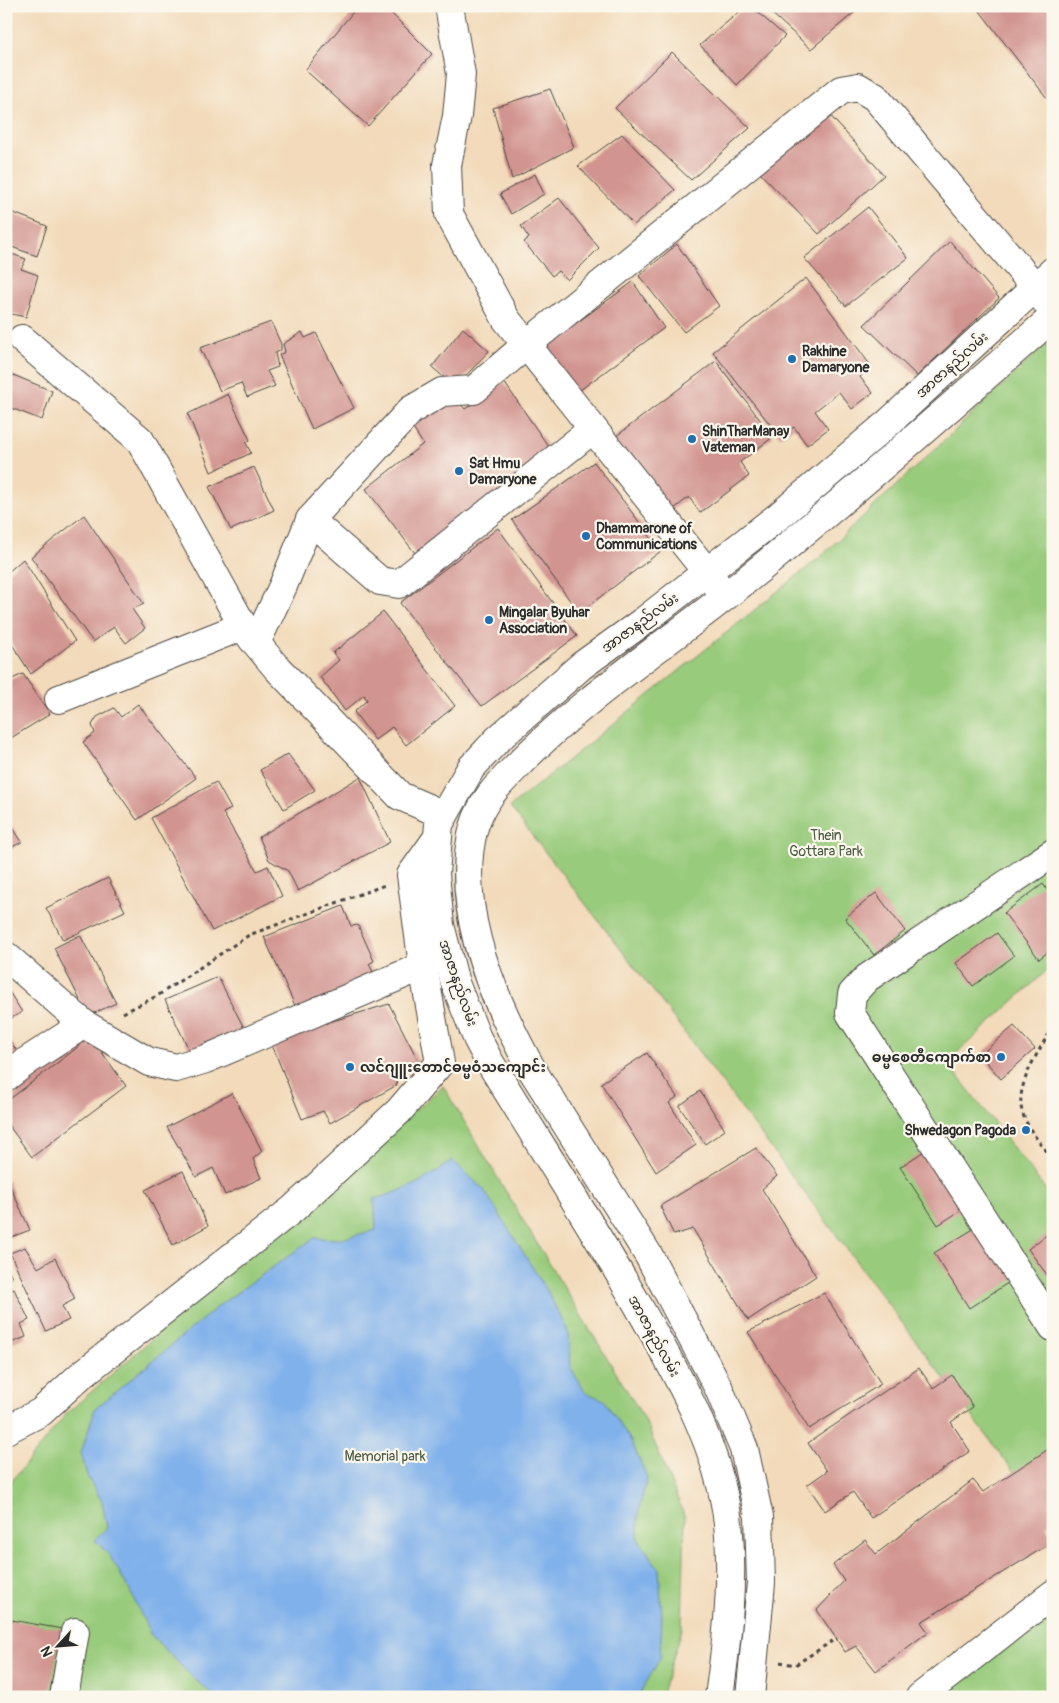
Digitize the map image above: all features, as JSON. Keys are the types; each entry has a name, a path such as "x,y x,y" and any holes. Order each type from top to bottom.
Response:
{"street":[{"path":"449,6 462,74 448,165 449,214 506,319 726,595"},
{"path":"59,699 249,634 283,586 310,520 411,410 442,392 474,390 526,345 841,90 858,87 875,97 1044,279 1053,311"},
{"name":"အာဇာနည်လမ်း","path":"719,1697 730,1610 730,1567 728,1522 713,1455 675,1372 621,1277 489,1062 455,983 440,925 435,874 441,826 471,768 498,739 581,666 708,572 780,515 887,424 1044,279"},
{"path":"750,1697 761,1583 759,1517 744,1449 719,1389 649,1256 534,1073 518,1045 491,986 470,914 468,856 475,824 488,796 568,716 797,539 1053,317"},
{"path":"6,1430 41,1412 80,1376 293,1209 399,1111 440,1062 423,966 411,875 441,826 400,796 276,667 249,634 140,440 22,339"},
{"path":"310,520 380,580 399,584 594,429"},
{"path":"1053,852 868,978 852,994 850,1013 1053,1328"},
{"path":"6,956 84,1024 149,1062 176,1068 206,1059 423,966"},
{"path":"6,1077 27,1060 84,1024"},
{"path":"489,1062 518,1045"},
{"path":"621,1277 649,1256"},
{"path":"728,1522 759,1517"},
{"path":"920,1697 1053,1594"},
{"path":"64,1697 75,1632"}],"path":[{"path":"84,1024 108,1021 157,996 249,935 411,875"},
{"path":"1053,1026 1025,1080 1020,1094 1022,1112 1029,1127 1053,1160"}],"green space":[{"name":"Thein Gottara Park","path":"1053,338 1053,965 947,1062 1053,1199 1053,1524 654,992 510,807 819,558"},
{"name":"Memorial park","path":"443,1086 645,1420 685,1517 682,1629 661,1697 6,1697 6,1488 67,1413"},
{"path":"1053,1587 1053,1697 909,1697"}],"water":[{"name":"Memorial park","path":"452,1160 484,1190 548,1292 568,1332 570,1367 585,1392 604,1400 631,1441 647,1477 638,1515 638,1539 659,1569 662,1618 660,1658 638,1697 215,1697 190,1675 151,1635 130,1591 110,1556 95,1540 107,1528 102,1501 87,1476 81,1453 95,1409 221,1304 314,1238 341,1239 376,1230 374,1199 415,1184"}],"building":[{"path":"358,6 384,6 432,54 368,126 305,70"},
{"path":"746,6 750,6 785,36 737,85 700,45"},
{"path":"772,6 862,6 811,49 768,10"},
{"path":"976,6 1053,6 1053,106"},
{"path":"672,52 750,128 691,180 615,108"},
{"path":"550,89 574,147 512,179 493,108"},
{"path":"826,111 884,175 819,234 758,171"},
{"path":"622,134 675,190 634,225 578,166"},
{"path":"535,174 544,194 511,214 500,194"},
{"path":"559,198 599,248 567,280 558,271 552,276 524,242 529,238 521,226"},
{"path":"868,207 908,258 846,306 804,258"},
{"path":"6,210 47,226 37,256 6,245"},
{"path":"950,241 999,298 917,376 864,325"},
{"path":"677,244 719,306 684,332 639,276"},
{"path":"6,252 26,259 21,269 38,275 26,317 6,313"},
{"name":"Rakhine Damaryone","path":"806,278 871,366 860,377 873,393 852,409 839,392 815,411 828,429 807,445 794,427 780,437 713,352"},
{"path":"633,282 664,328 572,396 539,350"},
{"path":"271,322 281,344 281,350 275,353 278,367 267,371 275,386 247,397 241,383 220,391 200,348"},
{"path":"463,328 489,351 455,387 432,367"},
{"path":"302,332 305,338 316,333 354,408 312,429 279,355 285,352 283,344"},
{"name":"ShinTharManay Vateman","path":"716,361 773,437 740,462 749,476 700,513 689,497 669,513 611,440"},
{"path":"6,372 52,391 42,420 6,406"},
{"name":"Sat Hmu Damaryone","path":"504,382 553,453 418,557 366,489 423,444 412,427 451,395 465,409"},
{"path":"228,394 250,440 246,443 251,453 211,472 188,414"},
{"name":"Dhammarone of Communications","path":"594,462 661,551 579,613 512,520"},
{"path":"254,467 274,510 231,530 209,487"},
{"path":"84,515 144,604 132,609 145,628 126,643 114,627 93,642 31,557"},
{"name":"Mingalar Byuhar Association","path":"498,528 577,636 482,706 400,603"},
{"path":"23,559 75,641 31,674 6,635 6,574"},
{"path":"383,612 455,706 406,745 392,727 375,740 354,712 367,700 364,695 345,711 320,677 339,660 333,653"},
{"path":"23,674 50,714 6,741 6,675 10,680"},
{"path":"138,704 196,778 137,820 83,742 95,733 92,725 97,717 114,708 121,717"},
{"path":"288,754 315,790 284,809 260,770"},
{"path":"360,777 390,842 298,891 288,871 269,860 259,837"},
{"path":"216,782 231,809 223,813 257,871 268,866 282,896 212,931 151,818"},
{"path":"6,817 22,842 6,850"},
{"path":"108,878 125,911 63,940 46,908"},
{"path":"1043,884 1053,898 1053,948 1039,959 1004,913"},
{"path":"876,893 905,931 874,955 845,918"},
{"path":"343,906 351,926 358,925 374,961 369,964 377,980 297,1010 264,937"},
{"path":"997,933 1014,956 973,986 956,963"},
{"path":"80,935 116,1003 88,1016 54,948"},
{"path":"218,977 246,1032 191,1054 165,1000"},
{"path":"6,987 22,1012 6,1021"},
{"path":"389,1004 420,1064 395,1077 397,1085 330,1123 323,1111 302,1119 270,1040"},
{"path":"1014,1026 1035,1049 1001,1079 980,1055"},
{"path":"6,1035 21,1057 6,1067"},
{"path":"91,1037 126,1086 32,1157 6,1122 6,1102"},
{"path":"647,1053 677,1097 669,1103 696,1145 656,1172 601,1083"},
{"path":"700,1091 725,1130 705,1144 679,1106"},
{"path":"232,1093 262,1151 253,1159 261,1178 225,1195 213,1168 196,1177 167,1127"},
{"path":"756,1148 777,1176 762,1189 816,1276 748,1320 693,1229 674,1235 660,1206"},
{"path":"929,1148 968,1206 938,1225 900,1167"},
{"path":"183,1171 208,1226 173,1245 145,1190"},
{"path":"6,1177 30,1230 6,1239"},
{"path":"980,1225 1014,1279 969,1308 934,1253"},
{"path":"1053,1230 1053,1283 1028,1249"},
{"path":"25,1247 38,1268 55,1258 75,1299 62,1306 69,1320 46,1331 10,1253"},
{"path":"6,1262 12,1278 6,1281"},
{"path":"14,1289 29,1320 21,1324 26,1337 6,1345 6,1291"},
{"path":"824,1293 881,1384 809,1429 748,1332"},
{"path":"919,1368 933,1388 952,1375 973,1407 951,1422 970,1451 871,1518 853,1492 825,1511 807,1485 827,1471 808,1443"},
{"path":"1053,1446 1053,1521 1046,1526 1053,1538 1053,1542 921,1622 928,1632 876,1671 856,1646 845,1652 817,1610 844,1581 833,1565 865,1540 876,1554 973,1480 983,1492"},
{"path":"6,1619 62,1629 49,1697 6,1697"}],"place":[{"name":"Rakhine Damaryone","path":"792,359"},
{"name":"ShinTharManay Vateman","path":"692,439"},
{"name":"Sat Hmu Damaryone","path":"459,471"},
{"name":"Dhammarone of Communications","path":"586,536"},
{"name":"Mingalar Byuhar Association","path":"489,620"},
{"name":"ဓမ္မစေတီကျောက်စာ","path":"1001,1057"},
{"name":"လင်ဂျူးတောင်ဓမ္မဝံသကျောင်း","path":"350,1067"},
{"name":"Shwedagon Pagoda","path":"1026,1130"}]}
